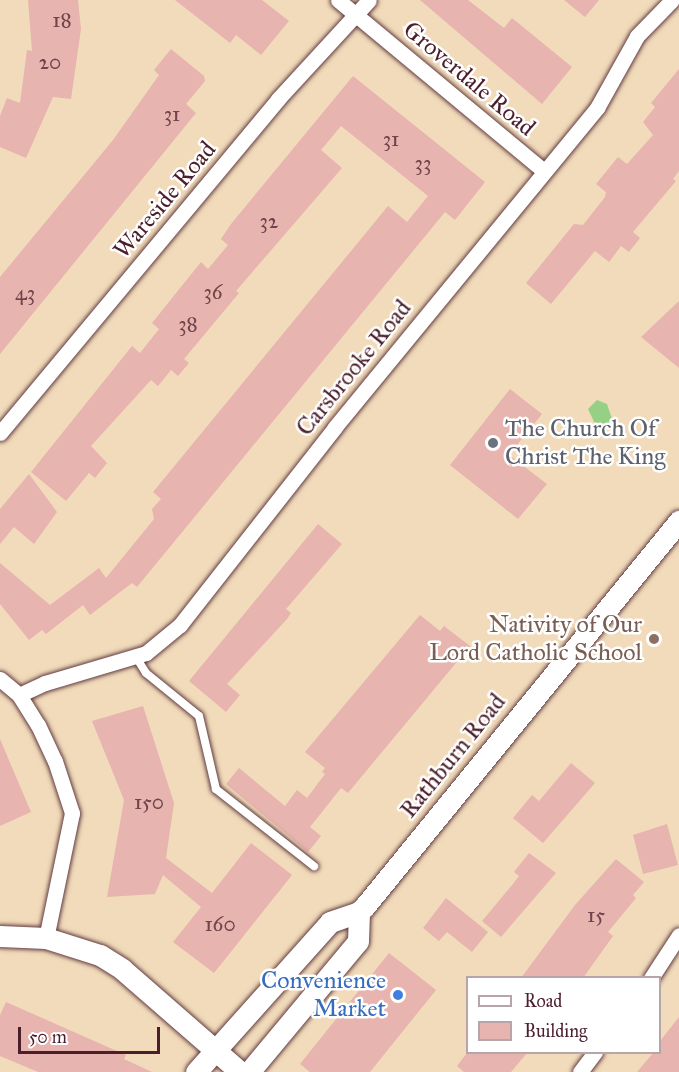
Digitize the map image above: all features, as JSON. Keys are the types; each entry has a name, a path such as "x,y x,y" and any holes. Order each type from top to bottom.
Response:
{"main road":[{"name":"Rathburn Road","path":"359,912 679,521"},
{"path":"196,1072 330,922 359,912 358,941 249,1072"},
{"path":"0,936 46,938 77,945 122,969 240,1072"}],"street":[{"name":"Groverdale Road","path":"338,0 543,170"},
{"name":"Wareside Road","path":"0,433 278,99 369,0"},
{"name":"Carsbrooke Road","path":"19,695 52,681 136,657 163,641 180,625 335,426 543,170 597,108 637,36 672,0"},
{"path":"0,679 19,695 55,761 72,813 46,938"},
{"path":"652,976 679,935"},
{"path":"580,1072 594,1054"}],"lane":[{"path":"136,657 146,673 199,716 216,789 314,866"}],"green space":[{"path":"597,400 607,404 613,422 605,431 597,428 588,409"}],"building":[{"path":"28,0 78,0 81,29 71,99 53,97 26,158 0,147 0,116 7,98 20,103 27,50 32,51"},
{"path":"175,0 262,0 289,21 261,55 236,35 230,43"},
{"path":"420,0 468,0 504,28 512,18 572,67 542,104"},
{"path":"564,0 599,0 585,17"},
{"path":"171,49 204,76 205,81 186,104 196,113 0,354 0,277 113,140 159,75 154,70"},
{"path":"679,69 679,171 673,179 676,181 633,232 640,238 629,252 621,246 609,262 595,251 551,304 526,283 574,224 583,225 605,197 606,192 596,184 618,157 627,164 653,135 643,122 655,107 651,103"},
{"path":"353,76 485,182 455,220 445,212 137,587 132,583 90,615 83,605 46,634 42,630 29,640 0,604 0,563 50,605 99,568 106,578 154,519 152,509 161,499 153,492 388,206 407,222 428,196 341,126 321,150 342,168 236,291 239,293 184,359 189,363 178,376 171,370 158,386 151,380 91,446 107,463 95,478 89,473 66,501 31,472 132,346 140,353 159,329 152,323 201,262 208,269 228,245 221,239 231,224"},
{"path":"679,301 679,368 641,337"},
{"name":"The Church Of Christ The King","path":"510,389 542,414 509,455 547,484 518,519 450,465"},
{"path":"29,474 57,512 34,544 14,527 0,544 0,509"},
{"path":"318,524 342,544 286,609 291,613 287,619 227,684 240,695 226,712 189,681"},
{"path":"420,615 440,631 444,626 470,646 348,793 341,788 310,827 321,836 308,852 226,784 239,768 285,806 297,790 307,798 325,774 322,772 325,768 305,752"},
{"path":"143,706 174,803 166,858 212,893 251,843 292,875 214,973 173,942 201,907 163,875 155,894 107,897 124,800 92,721"},
{"path":"0,739 31,812 0,826"},
{"path":"571,763 595,783 543,843 513,818 532,795 539,801"},
{"path":"667,824 678,865 643,874 633,835"},
{"path":"529,853 556,873 501,937 482,921 519,876 514,872"},
{"path":"616,859 644,882 633,895 636,898 608,932 613,936 584,976 522,976 575,905"},
{"path":"446,898 488,932 472,952 447,932 439,941 423,928"},
{"path":"389,953 436,990 370,1072 310,1072 300,1064"},
{"path":"6,1002 126,1055 124,1059 152,1072 38,1072 0,1056 0,1015"},
{"path":"679,1017 679,1072 637,1072 652,1054 661,1054 661,1040"},
{"path":"466,1054 526,1054 511,1072 464,1072 457,1066"}],"place":[{"name":"The Church Of Christ The King","path":"493,443"},
{"name":"Nativity of Our Lord Catholic School","path":"654,639"},
{"name":"Convenience Market","path":"398,995"}]}
